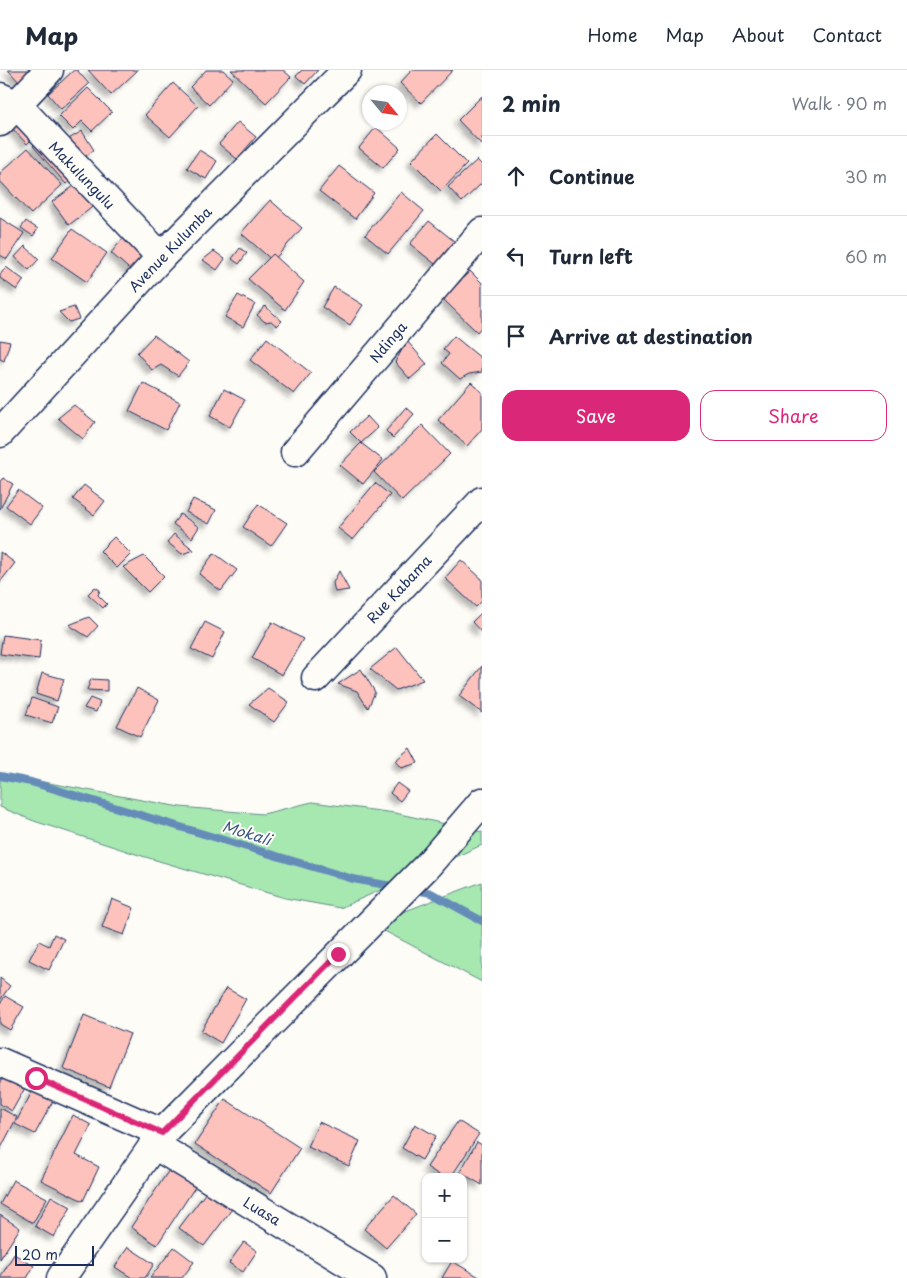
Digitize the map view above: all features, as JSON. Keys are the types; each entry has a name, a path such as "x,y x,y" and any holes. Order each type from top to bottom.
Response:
{"street":[{"path":"5,108 48,70"},
{"name":"Avenue Kulumba","path":"0,433 161,257 347,70"},
{"name":"Makulungulu","path":"5,108 161,257"},
{"name":"Ndinga","path":"295,452 482,232"},
{"name":"Rue Kabama","path":"316,678 482,501"},
{"path":"61,1278 157,1138 427,866 482,802"},
{"name":"Luasa","path":"0,1062 157,1138 372,1278"}],"green space":[{"path":"0,774 180,807 263,814 312,802 395,813 482,832 482,845 340,908 285,898 142,856 34,821 0,807"},
{"path":"482,882 482,982 371,924"}],"building":[{"path":"8,70 36,70 21,84"},
{"path":"74,70 77,70 89,84 61,109 48,94"},
{"path":"88,70 138,70 111,95"},
{"path":"206,70 223,70 233,79 209,105 190,87"},
{"path":"231,70 283,70 291,77 266,103"},
{"path":"302,70 318,70 305,84 296,76"},
{"path":"412,70 453,70 421,103 407,90 407,85 400,83"},
{"path":"173,83 198,106 170,137 145,115"},
{"path":"88,88 112,112 92,131 82,121 73,130 59,116"},
{"path":"482,96 482,145 458,120"},
{"path":"21,110 41,131 27,144 7,123"},
{"path":"238,122 256,137 237,159 219,144"},
{"path":"374,130 379,130 400,148 383,168 359,148"},
{"path":"82,131 94,150 80,160 67,140"},
{"path":"437,134 467,164 441,191 411,161"},
{"path":"43,136 74,177 66,184 33,146"},
{"path":"28,148 62,185 31,214 0,181 0,173"},
{"path":"199,150 217,161 206,179 187,168"},
{"path":"477,160 482,165 482,183 462,202 448,187"},
{"path":"339,166 374,193 355,219 319,191"},
{"path":"78,183 95,205 69,225 52,202"},
{"path":"401,192 424,211 388,254 365,235"},
{"path":"270,200 302,228 273,261 241,233"},
{"path":"0,218 24,233 7,259 0,255"},
{"path":"26,221 38,229 33,236 21,228"},
{"path":"429,221 459,245 440,268 410,244"},
{"path":"72,229 107,253 87,282 52,258"},
{"path":"124,237 149,258 136,275 111,253"},
{"path":"25,246 39,259 29,270 15,257"},
{"path":"240,248 247,253 239,264 232,259"},
{"path":"214,251 225,259 217,270 203,260"},
{"path":"273,254 304,282 285,310 248,279"},
{"path":"6,267 24,280 17,290 0,278"},
{"path":"470,271 482,283 482,326 477,332 443,299"},
{"path":"334,287 363,305 350,325 322,307"},
{"path":"238,295 255,304 243,327 225,317"},
{"path":"265,306 282,321 277,326 271,321 265,322 257,315"},
{"path":"74,307 79,319 69,322 59,312"},
{"path":"154,335 189,362 178,376 161,365 152,370 137,353"},
{"path":"454,336 482,359 482,372 469,374 460,379 442,363 449,354 443,349"},
{"path":"267,338 311,373 294,394 250,360"},
{"path":"0,340 10,342 4,361 0,359"},
{"path":"407,341 427,364 410,379 395,362"},
{"path":"471,382 482,392 482,429 467,446 438,420"},
{"path":"143,383 180,402 166,430 129,411"},
{"path":"224,389 245,400 230,427 210,416"},
{"path":"74,405 95,422 83,439 58,418"},
{"path":"406,407 414,414 393,438 386,431"},
{"path":"367,416 378,428 361,443 350,432"},
{"path":"422,425 450,454 402,501 374,472"},
{"path":"361,443 383,460 363,484 340,465"},
{"path":"3,478 13,484 0,509 0,481"},
{"path":"375,483 390,495 353,540 338,528"},
{"path":"84,485 105,501 94,515 73,499"},
{"path":"18,490 42,508 30,524 6,506"},
{"path":"193,499 216,510 209,524 186,512"},
{"path":"258,504 287,523 271,546 243,527"},
{"path":"180,514 199,527 192,538 173,524"},
{"path":"174,534 194,550 182,554 167,542"},
{"path":"114,537 131,554 117,568 100,551"},
{"path":"0,552 15,563 0,582"},
{"path":"214,553 237,570 221,591 199,574"},
{"path":"144,556 164,576 148,592 123,567"},
{"path":"461,560 482,579 482,601 476,607 445,578"},
{"path":"339,571 349,590 335,592 333,583"},
{"path":"95,587 100,590 98,595 107,604 103,608 88,594"},
{"path":"482,612 482,633 472,622"},
{"path":"89,617 98,626 88,637 69,625"},
{"path":"205,622 225,632 212,659 191,649"},
{"path":"272,622 303,639 282,675 252,658"},
{"path":"3,635 41,640 39,659 0,654"},
{"path":"397,647 423,680 396,690 370,669"},
{"path":"482,666 482,713 459,696"},
{"path":"361,669 375,692 368,708 357,691 338,684"},
{"path":"42,673 64,679 57,701 36,694"},
{"path":"91,679 107,680 107,691 87,690"},
{"path":"137,688 159,700 140,737 117,726"},
{"path":"268,688 289,702 274,722 249,704"},
{"path":"32,698 58,707 52,723 26,715"},
{"path":"90,698 100,702 96,712 84,708"},
{"path":"410,748 418,763 401,768 395,761"},
{"path":"397,783 408,791 400,801 390,793"},
{"path":"112,899 134,908 124,935 102,927"},
{"path":"54,934 64,939 49,970 29,960 39,941 49,946"},
{"path":"0,978 10,986 0,1000"},
{"path":"226,988 246,999 221,1043 201,1031"},
{"path":"5,996 24,1007 10,1030 0,1024 0,1004"},
{"path":"84,1015 130,1034 109,1087 63,1068"},
{"path":"5,1074 26,1086 12,1111 0,1104 0,1084"},
{"path":"34,1088 54,1099 35,1134 15,1124"},
{"path":"225,1099 300,1148 271,1193 195,1144"},
{"path":"0,1108 17,1117 0,1150"},
{"path":"73,1115 91,1125 76,1155 99,1167 83,1201 41,1180"},
{"path":"458,1121 479,1134 454,1173 436,1173 427,1167"},
{"path":"319,1122 360,1141 349,1166 308,1147"},
{"path":"415,1124 436,1136 422,1160 402,1148"},
{"path":"477,1142 482,1145 482,1185 467,1176 467,1173 460,1172"},
{"path":"171,1167 197,1184 157,1245 131,1227"},
{"path":"13,1180 47,1198 33,1223 0,1204"},
{"path":"207,1191 232,1209 204,1246 179,1228"},
{"path":"394,1195 416,1214 386,1248 364,1229"},
{"path":"51,1196 71,1207 54,1237 35,1226"},
{"path":"0,1215 20,1228 0,1259"},
{"path":"244,1242 257,1251 243,1272 229,1263"},
{"path":"128,1247 154,1264 145,1278 132,1278 115,1267"},
{"path":"174,1247 194,1262 182,1278 150,1278"},
{"path":"14,1254 34,1266 27,1278 0,1278"},
{"path":"451,1263 455,1263 481,1278 442,1278"}],"waterway":[{"name":"Mokali","path":"0,776 31,782 353,879 397,887"},
{"name":"Mokali","path":"411,889 431,893 482,921"}],"route":[{"path":"36,1078 162,1133 338,954"}]}
